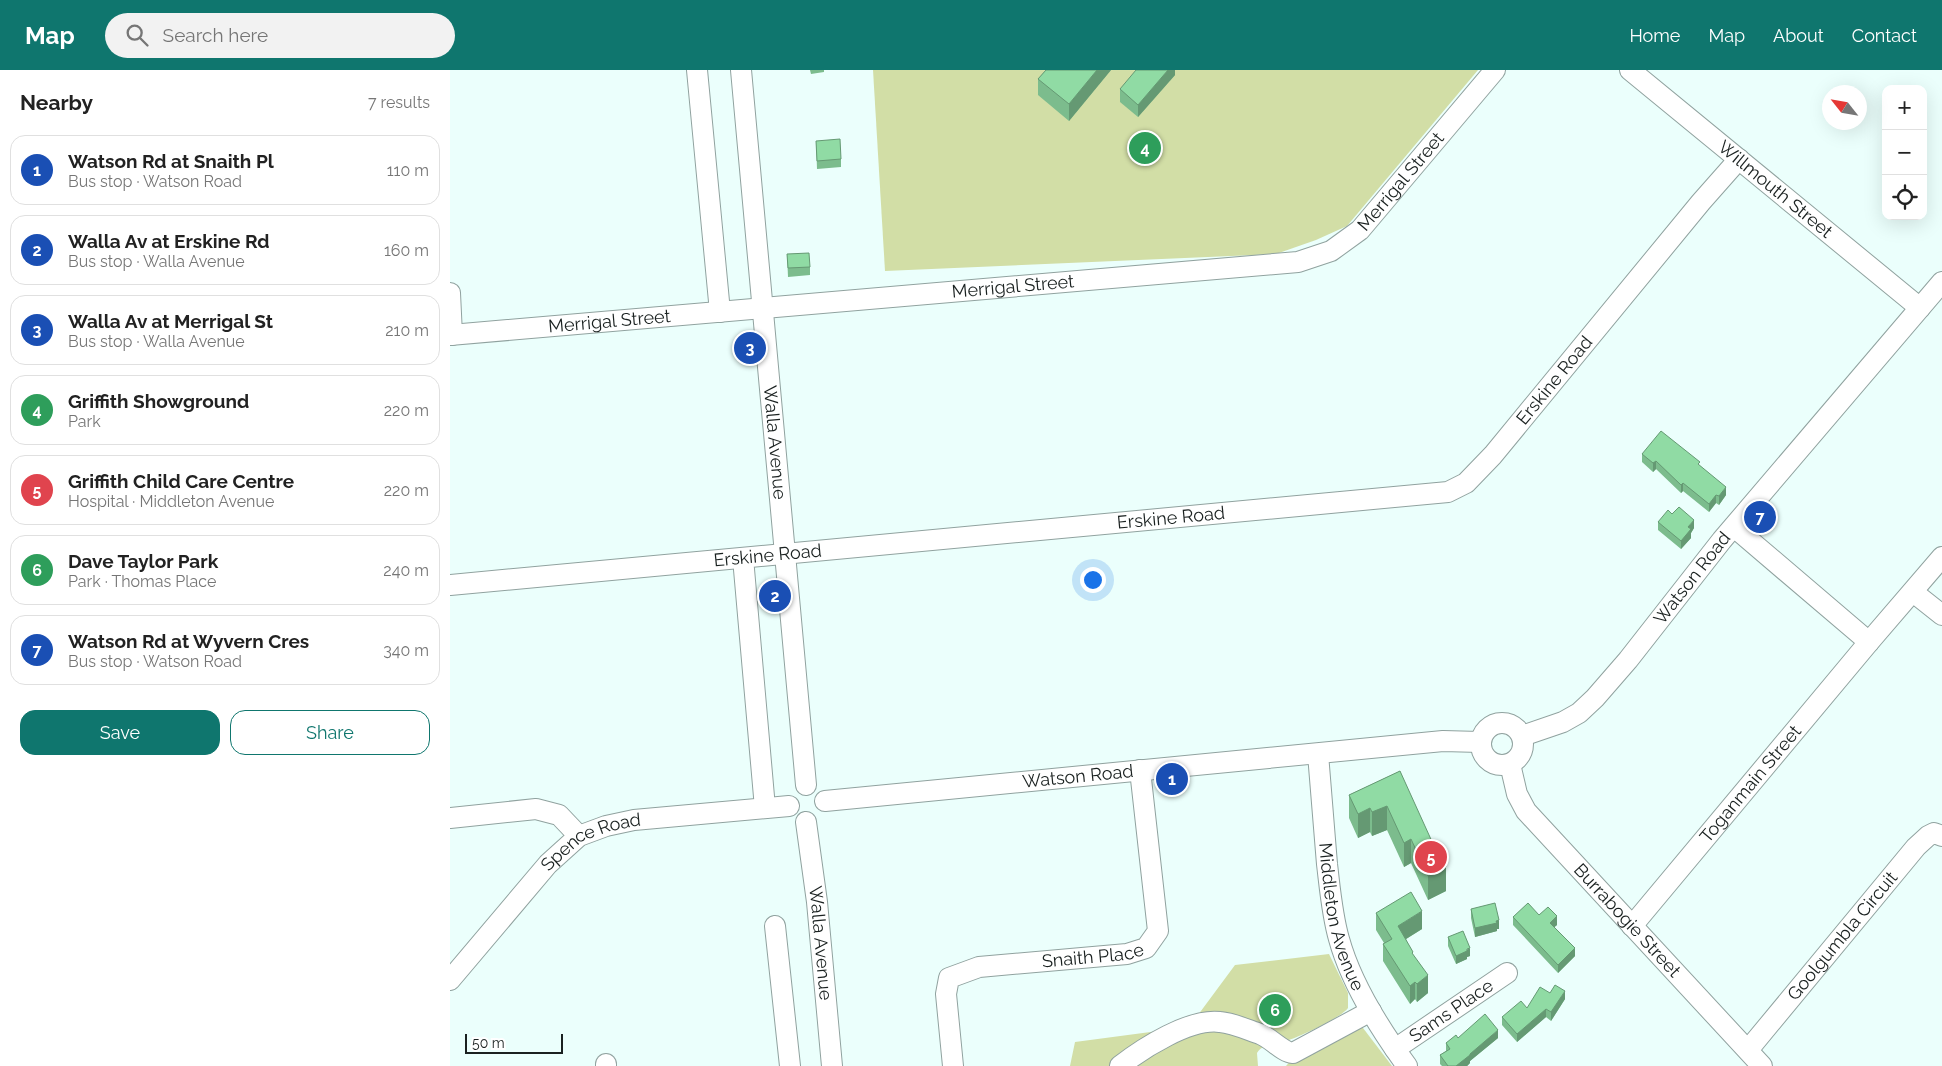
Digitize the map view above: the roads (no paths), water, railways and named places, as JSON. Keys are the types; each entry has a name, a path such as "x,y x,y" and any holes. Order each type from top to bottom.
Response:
{"street":[{"path":"697,70 720,312"},
{"name":"Walla Avenue","path":"741,70 806,785"},
{"name":"Merrigal Street","path":"451,335 1298,262 1331,251 1360,230 1495,70"},
{"name":"Willmouth Street","path":"1630,70 1920,308"},
{"name":"Erskine Road","path":"450,585 1448,492 1466,484 1493,455 1701,202 1739,159"},
{"name":"Watson Road","path":"1522,736 1563,722 1579,713 1595,698 1628,660 1734,527 1942,282"},
{"path":"450,293 451,335"},
{"path":"1734,527 1869,642"},
{"path":"743,558 765,808"},
{"name":"Toganmain Street","path":"1632,926 1869,642 1942,558"},
{"path":"1913,592 1942,615"},
{"path":"1505,722 1516,727 1522,736 1523,747 1518,758 1510,764 1498,766 1488,761 1481,752 1480,742 1484,731 1493,723 1505,722"},
{"name":"Watson Road","path":"825,801 1443,741 1480,742"},
{"name":"Middleton Avenue","path":"1318,754 1334,920 1347,961 1371,1011 1407,1066"},
{"name":"Burrabogie Street","path":"1510,764 1517,794 1526,811 1762,1066"},
{"name":"Snaith Place","path":"954,1066 946,994 949,978 979,967 1127,954 1146,948 1158,930 1140,770"},
{"path":"806,785 821,791 825,801 825,807 821,816 811,822 795,817 789,806 789,800 795,790 806,785"},
{"name":"Spence Road","path":"450,980 548,864 579,836 606,826 634,820 789,806"},
{"path":"450,818 536,809 559,815 579,836"},
{"name":"Walla Avenue","path":"806,822 817,902 832,1066"},
{"name":"Goolgumbla Circuit","path":"1748,1050 1916,847 1934,833 1942,836"},
{"path":"775,926 790,1066"},
{"name":"Sams Place","path":"1395,1049 1507,973"},
{"path":"1120,1066 1137,1053 1193,1024 1221,1022 1261,1034 1288,1053 1293,1053 1371,1011"}],"place":[{"name":"Griffith Showground","path":"1145,148"},
{"name":"Walla Av at Merrigal St","path":"750,348"},
{"name":"Watson Rd at Wyvern Cres","path":"1760,517"},
{"name":"Walla Av at Erskine Rd","path":"775,596"},
{"name":"Watson Rd at Snaith Pl","path":"1172,779"},
{"name":"Griffith Child Care Centre","path":"1431,857"},
{"name":"Dave Taylor Park","path":"1275,1010"}]}
